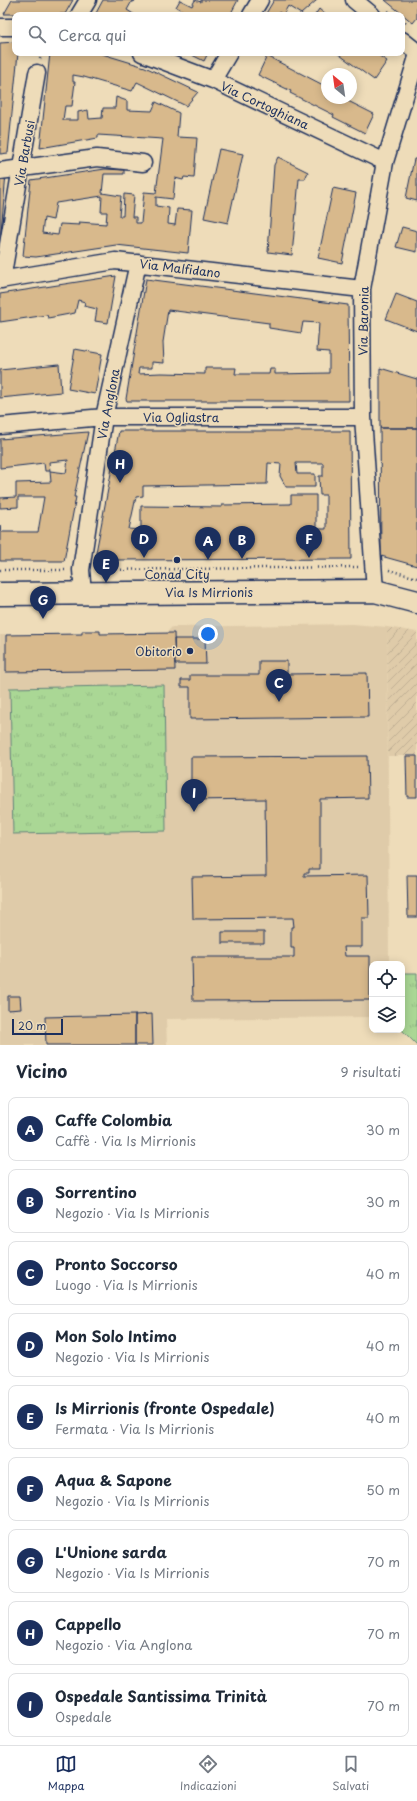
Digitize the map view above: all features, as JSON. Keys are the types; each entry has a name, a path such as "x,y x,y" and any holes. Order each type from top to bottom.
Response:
{"street":[{"path":"81,12 88,0"},
{"path":"253,12 260,0"},
{"path":"354,0 368,12"},
{"path":"0,27 12,27"},
{"path":"405,42 417,52"},
{"name":"Via Cortoghiana","path":"150,56 213,80 385,162"},
{"path":"213,80 227,56"},
{"name":"Via Baronia","path":"375,591 363,417 362,289 385,162 417,57"},
{"name":"Via Barbusi","path":"1,280 37,73"},
{"path":"0,171 97,158 143,163"},
{"name":"Via Malfidano","path":"1,280 115,261 362,289"},
{"name":"Via Anglona","path":"83,593 81,570 104,417 138,263"},
{"name":"Via Ogliastra","path":"0,426 104,417 363,417"},
{"name":"Via Is Mirrionis","path":"0,594 375,591 417,602"}],"path":[{"path":"0,570 345,566 384,568 417,578"}],"shaded area":[{"path":"353,624 387,627 389,961 369,961 369,1017 166,1019 167,1045 0,1045 0,635 82,634 82,631 100,631 100,634 166,633 172,627"},
{"path":"387,627 417,632 417,756 388,756"}],"green space":[{"path":"164,685 166,831 13,834 10,688"},
{"path":"405,973 417,973 417,1045 405,1033"}],"building":[{"path":"12,0 73,0 66,12 12,12 12,14 4,14"},
{"path":"103,0 135,0 134,2 132,1 127,10 130,12 97,12"},
{"path":"180,0 192,6 195,0 201,2 201,0 238,0 232,12 185,12 176,7"},
{"path":"274,0 317,0 303,12 298,12 288,6 285,12 267,12"},
{"path":"385,0 417,0 417,18 413,23 405,16 405,12 400,12"},
{"path":"12,42 12,56 18,56 8,153 0,154 0,43"},
{"path":"50,56 109,56 145,67 198,92 186,106 137,82 132,91 73,75 73,82 75,82 72,106 65,106 63,120 78,120 78,112 88,110 89,119 102,118 103,108 115,108 116,97 127,101 127,110 152,111 156,102 179,113 177,137 197,138 194,178 184,177 183,180 175,178 173,199 156,197 156,206 169,208 168,224 175,225 177,209 192,210 188,253 116,245 36,257 23,256 31,180 105,169 124,170 124,174 104,174 102,193 121,196 119,216 123,216 124,194 134,195 132,217 136,217 136,223 141,223 144,192 156,193 163,139 98,135 98,138 40,148","holes":["102,196 101,212 107,212 106,224 79,222 80,225 60,224 58,235 42,233 44,218 53,220 56,203"]},
{"path":"194,56 206,56 204,61"},
{"path":"267,56 321,84 321,104 354,104 374,114 365,133 333,117 334,115 290,93 291,91 258,75"},
{"path":"341,56 380,56 387,61 374,80"},
{"path":"219,149 243,154 228,223 204,218"},
{"path":"278,157 308,172 305,179 299,179 292,255 268,252 274,165"},
{"path":"414,159 417,159 417,201 406,198"},
{"path":"6,174 0,244 0,175"},
{"path":"333,188 356,193 342,263 318,258"},
{"path":"402,227 417,231 417,252 396,247"},
{"path":"116,276 108,323 95,321 97,309 84,306 85,302 78,300 75,313 48,318 47,315 0,322 0,294"},
{"path":"146,279 348,305 349,401 127,401 126,399","holes":["168,310 269,323 269,328 301,333 303,322 319,323 317,351 329,352 329,373 275,374 275,369 270,369 269,374 235,374 236,368 205,368 205,374 138,374 139,368 152,368 152,362 164,363 163,342"]},
{"path":"396,294 417,302 417,331 386,319"},
{"path":"75,349 102,354 95,394 68,389"},
{"path":"59,364 61,392 0,398 0,370"},
{"path":"380,368 417,379 417,428 380,428"},
{"path":"380,428 417,428 417,566 381,556"},
{"path":"119,431 350,431 351,559 109,560 95,558","holes":["268,463 281,464 280,476 286,487 315,487 315,474 297,474 296,463 323,463 323,476 319,476 320,495 326,495 326,529 316,529 316,495 291,495 291,504 222,505 222,507 141,506 141,530 129,529 136,497 143,496 143,486 267,484"]},
{"path":"88,432 74,497 76,497 64,561 0,561 0,525 1,532 38,532 44,497 18,497 18,507 0,508 0,498 16,497 16,483 51,482 50,471 45,471 44,463 0,468 0,439","holes":["68,460 66,473 50,471 49,462"]},
{"path":"82,631 100,631 100,634 174,633 175,670 6,672 6,635 82,634"},
{"name":"Obitorio","path":"174,639 205,639 206,664 175,664"},
{"path":"259,661 287,661 287,674 367,673 368,717 190,719 190,687 181,687 181,680 190,680 190,675 259,675"},
{"path":"367,756 368,798 320,799 320,869 309,869 309,873 304,873 304,876 368,875 369,918 362,918 362,947 344,947 345,956 370,956 369,1000 193,1001 192,957 294,957 294,948 291,948 291,927 294,927 293,918 193,919 192,877 266,876 265,799 191,800 191,757"},
{"path":"406,756 417,756 417,797 407,797"},
{"path":"407,875 417,875 417,917 408,917"},
{"path":"222,932 264,932 264,943 222,943"},
{"path":"8,996 20,996 21,1009 8,1010"},
{"path":"152,1014 153,1045 135,1045 135,1015"},
{"path":"135,1015 135,1045 46,1045 45,1017"}],"place":[{"name":"Cappello","path":"120,483"},
{"name":"Mon Solo Intimo","path":"144,558"},
{"name":"Aqua & Sapone","path":"309,558"},
{"name":"Sorrentino","path":"242,559"},
{"name":"Conad City","path":"177,560"},
{"name":"Caffe Colombia","path":"208,560"},
{"name":"Is Mirrionis (fronte Ospedale)","path":"106,583"},
{"name":"L'Unione sarda","path":"43,619"},
{"name":"Obitorio","path":"190,651"},
{"name":"Pronto Soccorso","path":"279,702"},
{"name":"Ospedale Santissima Trinità","path":"194,812"}]}
